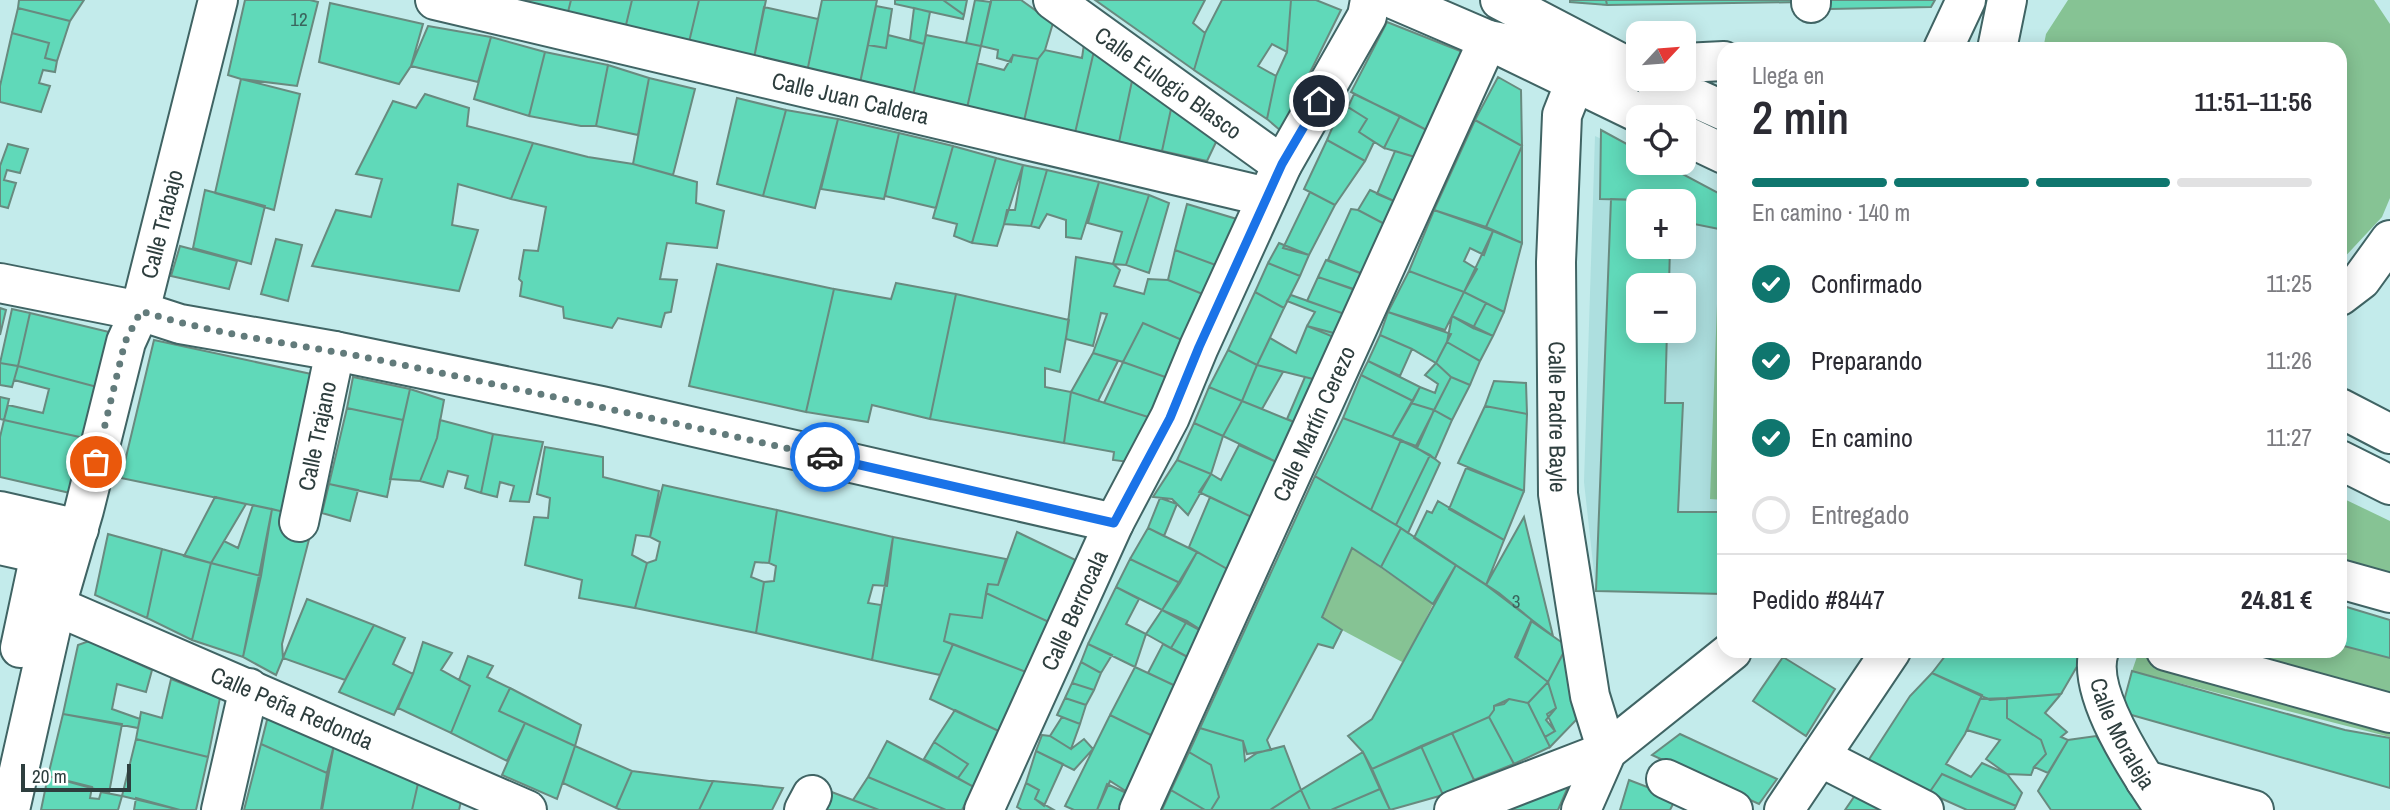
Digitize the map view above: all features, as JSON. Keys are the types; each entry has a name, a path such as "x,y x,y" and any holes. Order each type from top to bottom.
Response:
{"street":[{"name":"Calle Trabajo","path":"10,810 56,606 79,529 125,342 141,311 218,0"},
{"name":"Calle Juan Caldera","path":"435,0 496,7 1275,181"},
{"name":"Calle Eulogio Blasco","path":"1053,0 1275,181"},
{"name":"Calle Berrocala","path":"984,810 1114,523 1170,418 1275,181 1367,16 1370,0"},
{"path":"1395,0 1488,40 1626,107"},
{"path":"1500,0 1626,56"},
{"path":"1946,42 1966,0"},
{"path":"1998,42 2007,0"},
{"path":"1488,40 1626,67"},
{"name":"Calle Martín Cerezo","path":"1139,810 1488,40"},
{"path":"1575,82 1626,78"},
{"name":"Calle Padre Bayle","path":"1575,82 1562,115 1556,262 1558,494 1591,696 1607,751"},
{"path":"1693,91 1717,106"},
{"path":"1696,141 1717,151"},
{"path":"2364,280 2390,240"},
{"name":"Calle Trajano","path":"0,283 141,311 180,324 335,351 602,406 1114,523"},
{"name":"Calle Trajano","path":"299,522 335,351"},
{"path":"2347,412 2390,434"},
{"path":"2347,464 2390,485"},
{"path":"0,512 79,529"},
{"path":"0,545 40,554 0,739"},
{"path":"2347,581 2390,593"},
{"name":"Calle Peña Redonda","path":"56,606 527,810"},
{"path":"1454,810 1607,751 1723,658"},
{"path":"1784,810 1886,658"},
{"name":"Calle Moraleja","path":"2097,658 2098,678 2119,737 2155,795"},
{"path":"2191,658 2390,712"},
{"path":"221,810 248,688"},
{"path":"1581,810 1607,751"},
{"path":"1820,757 1924,810"},
{"path":"1665,779 1733,810"},
{"path":"2155,795 2254,810"}],"shaded area":[{"path":"1595,136 1626,150 1626,175 1677,175 1717,194 1717,594 1596,591 1584,482"}],"green space":[{"path":"2068,0 2374,0 2390,24 2390,198 2382,217 2347,254 2347,42 2044,42 2046,34"},
{"path":"1717,304 1717,500 1710,499"},
{"path":"2347,500 2390,521 2390,585 2347,573"},
{"path":"1352,548 1433,604 1404,663 1322,617"},
{"path":"2347,647 2390,658 2390,737 2132,671 2137,658 2347,658"}],"building":[{"path":"19,0 84,0 70,21 18,8"},
{"path":"245,0 318,2 297,86 228,75"},
{"path":"514,0 571,0 567,16"},
{"path":"571,0 632,0 625,29 567,16"},
{"path":"632,0 699,0 689,42 625,29"},
{"path":"699,0 766,0 754,58 689,42"},
{"path":"822,0 877,0 860,83 807,72"},
{"path":"895,0 943,0 964,15 963,19 895,4"},
{"path":"943,0 967,0 964,15"},
{"path":"975,0 991,2 981,46 966,43"},
{"path":"991,0 1021,0 1053,23 1045,50 1038,59 1013,55 1011,62 997,58 998,50 981,46"},
{"path":"1095,0 1205,0 1193,23 1205,33 1194,70"},
{"path":"1222,0 1291,0 1287,52 1272,44 1258,66 1276,76 1267,119 1194,70 1205,33"},
{"path":"1291,0 1316,0 1341,10 1281,131 1267,119 1276,76 1287,52"},
{"path":"1606,0 1607,5 1570,2"},
{"path":"1606,0 1804,0 1804,2 1607,5"},
{"path":"1830,0 1935,0 1931,7 1830,9"},
{"path":"330,3 423,24 411,66 399,84 319,62"},
{"path":"876,6 892,9 886,48 868,45"},
{"path":"764,7 818,19 807,72 754,58"},
{"path":"18,8 70,21 57,61 45,58 49,43 12,33"},
{"path":"914,8 930,12 924,44 910,40"},
{"path":"1387,22 1473,56 1436,135 1351,92"},
{"path":"428,26 491,37 478,82 411,66"},
{"path":"12,33 49,43 45,58 57,61 55,72 43,70 39,83 50,86 41,112 0,102 0,86"},
{"path":"888,35 924,44 913,96 860,83 868,45 886,48"},
{"path":"926,35 981,46 967,108 913,96"},
{"path":"491,37 545,52 529,116 474,99"},
{"path":"1084,44 1094,51 1075,133 1024,121 1038,59 1045,50 1082,58"},
{"path":"1094,51 1132,81 1119,142 1075,133"},
{"path":"545,52 608,65 596,126 581,126 529,116"},
{"path":"1013,55 1038,59 1024,121 967,108 977,63 1004,70"},
{"path":"608,65 649,78 638,135 596,126"},
{"path":"1498,77 1521,90 1522,146 1475,120"},
{"path":"649,78 695,89 673,175 633,164"},
{"path":"241,79 300,94 274,210 215,193"},
{"path":"1132,81 1171,109 1162,151 1119,142"},
{"path":"425,94 469,108 467,126 533,143 511,199 458,184 452,225 478,230 459,291 312,266 336,210 371,217 382,179 356,174 393,101 416,108"},
{"path":"1354,94 1400,116 1384,148 1359,132 1367,119 1348,107"},
{"path":"737,98 786,110 763,196 717,184"},
{"path":"1341,107 1348,107 1367,119 1359,132 1374,142 1365,161 1327,140"},
{"path":"1171,109 1217,140 1207,161 1162,151"},
{"path":"786,110 838,119 815,208 763,196"},
{"path":"1400,116 1436,135 1425,160 1384,148"},
{"path":"838,119 899,133 884,199 821,189"},
{"path":"1475,120 1522,146 1486,227 1434,210"},
{"path":"1601,130 1626,144 1626,175 1685,175 1717,192 1717,229 1696,224 1696,189 1626,189 1626,200 1600,199"},
{"path":"899,133 953,146 936,208 885,196"},
{"path":"1327,140 1365,161 1335,205 1304,189"},
{"path":"533,143 588,157 633,164 697,182 696,203 724,211 717,248 667,243 660,279 677,280 671,312 665,313 661,327 618,318 612,328 564,318 563,307 520,296 522,282 519,279 524,250 538,251 546,207 511,199"},
{"path":"8,144 28,149 20,173 7,170 4,180 16,183 8,208 0,206 0,166"},
{"path":"953,146 996,158 972,243 954,236 957,224 933,218"},
{"path":"1522,146 1522,243 1486,227"},
{"path":"1395,151 1425,160 1405,206 1377,194"},
{"path":"996,158 1023,165 997,246 972,243"},
{"path":"1023,165 1047,170 1031,226 1004,224 1007,210 1015,210"},
{"path":"1047,170 1099,182 1081,239 1066,237 1066,220 1047,214 1039,228 1031,226"},
{"path":"1099,182 1149,195 1126,265 1113,264 1122,232 1088,223"},
{"path":"205,190 265,206 251,264 193,248"},
{"path":"1370,190 1405,206 1394,229 1358,210"},
{"path":"1310,192 1335,205 1309,255 1283,248"},
{"path":"1149,195 1169,203 1149,273 1126,265"},
{"path":"1611,199 1626,199 1626,259 1670,259 1669,273 1626,273 1626,343 1667,343 1665,403 1683,403 1678,512 1717,512 1717,594 1596,591"},
{"path":"1187,204 1240,220 1221,267 1175,250"},
{"path":"1351,209 1394,229 1388,246 1374,244 1363,274 1328,260"},
{"path":"1434,210 1493,231 1484,255 1470,248 1464,261 1477,269 1464,292 1409,271"},
{"path":"1493,231 1522,243 1504,312 1464,292"},
{"path":"276,239 302,245 288,301 261,294"},
{"path":"1279,243 1309,255 1300,276 1268,263"},
{"path":"180,246 237,261 229,289 171,276"},
{"path":"1175,250 1221,267 1205,295 1168,280"},
{"path":"1076,257 1113,264 1120,270 1114,286 1144,294 1148,279 1168,280 1205,295 1182,340 1143,323 1123,362 1093,353 1107,314 1101,313 1093,346 1066,339"},
{"path":"1326,260 1373,278 1366,294 1318,277"},
{"path":"1268,263 1300,276 1284,308 1255,292"},
{"path":"717,264 834,289 806,412 689,386"},
{"path":"1409,271 1464,292 1445,330 1388,312"},
{"path":"1318,277 1360,291 1350,316 1307,301"},
{"path":"896,283 956,294 930,419 872,405 868,422 806,412 834,289 891,299"},
{"path":"1255,292 1284,308 1257,365 1228,350"},
{"path":"1464,292 1486,303 1473,328 1452,316"},
{"path":"956,294 1069,320 1060,372 1045,368 1045,387 1071,392 1064,443 930,419"},
{"path":"1291,295 1350,316 1343,341 1307,326 1315,312 1287,301"},
{"path":"1486,303 1504,312 1493,336 1473,328"},
{"path":"0,308 6,310 0,335"},
{"path":"12,309 30,313 18,366 0,363"},
{"path":"1388,312 1451,334 1436,363 1380,335"},
{"path":"30,313 109,332 97,387 18,366"},
{"path":"1452,316 1493,336 1480,361 1447,342"},
{"path":"1143,323 1182,340 1168,378 1123,362"},
{"path":"1307,326 1345,336 1325,382 1257,365 1270,338 1296,353"},
{"path":"1380,335 1412,349 1400,376 1368,361"},
{"path":"154,340 316,375 290,513 121,478"},
{"path":"1447,342 1480,361 1470,385 1451,377 1436,363"},
{"path":"1228,350 1257,365 1242,401 1209,387"},
{"path":"1093,353 1118,361 1098,401 1071,392"},
{"path":"1368,361 1420,387 1413,401 1361,375"},
{"path":"1123,362 1168,378 1148,417 1104,403"},
{"path":"0,363 18,366 12,387 0,385"},
{"path":"1436,363 1451,377 1416,446 1392,437 1420,387 1435,393 1438,384 1425,375"},
{"path":"1257,365 1283,372 1262,409 1242,401"},
{"path":"18,366 97,387 84,438 4,420 8,405 43,413 49,389 14,380"},
{"path":"1361,375 1413,401 1392,437 1343,418"},
{"path":"353,377 410,389 403,420 347,408"},
{"path":"1305,377 1325,382 1306,427 1287,419"},
{"path":"1451,377 1470,385 1452,420 1434,410"},
{"path":"1494,381 1526,383 1527,414 1485,406"},
{"path":"1209,387 1242,401 1223,436 1194,423"},
{"path":"410,389 444,400 437,438 420,481 390,479"},
{"path":"1071,392 1148,417 1129,462 1113,460 1114,452 1064,443"},
{"path":"0,397 9,399 4,420 0,419"},
{"path":"1242,401 1306,427 1287,467 1223,436"},
{"path":"1411,403 1434,410 1417,448 1392,437"},
{"path":"1485,406 1527,414 1524,491 1458,463"},
{"path":"347,408 403,420 387,497 329,484"},
{"path":"1434,410 1452,420 1435,459 1417,448"},
{"path":"1343,418 1401,440 1371,510 1315,476"},
{"path":"4,420 84,438 70,493 0,477 0,437"},
{"path":"440,420 493,434 481,493 465,488 468,476 448,471 443,487 420,481 437,438"},
{"path":"1194,423 1223,436 1211,474 1177,460"},
{"path":"493,434 543,442 529,502 510,501 514,486 500,482 497,497 481,493"},
{"path":"1401,440 1430,455 1396,525 1371,510"},
{"path":"1239,445 1287,467 1264,523 1199,492 1211,474 1221,480"},
{"path":"545,447 603,457 603,477 659,491 650,537 636,535 632,555 647,563 635,608 579,598 582,580 525,565 534,517 548,518 550,498 537,494"},
{"path":"1430,455 1440,463 1408,533 1396,525"},
{"path":"1177,460 1211,474 1188,515 1172,499 1153,497"},
{"path":"1466,468 1524,491 1504,540 1449,509"},
{"path":"1315,476 1401,528 1381,567 1352,548 1322,617 1342,630 1333,648 1318,644 1267,740 1271,750 1247,754 1243,741 1200,728"},
{"path":"329,484 358,490 350,521 322,513"},
{"path":"663,485 777,510 769,563 755,562 751,577 764,582 756,633 635,608 647,563 656,560 660,542 650,537"},
{"path":"215,497 246,504 211,563 184,556"},
{"path":"1210,497 1256,519 1236,574 1189,547"},
{"path":"1160,498 1177,504 1164,536 1148,528"},
{"path":"1438,501 1504,540 1486,585 1414,538 1427,511 1432,513"},
{"path":"253,505 272,509 261,576 211,563 224,541 238,548"},
{"path":"272,509 314,520 282,644 283,658 276,675 243,657"},
{"path":"777,510 893,537 887,586 873,585 868,603 881,605 872,660 756,633 764,582 774,581 776,566 769,563"},
{"path":"1524,517 1553,636 1486,585"},
{"path":"1148,528 1197,552 1180,583 1130,559"},
{"path":"1401,528 1456,565 1433,604 1381,567"},
{"path":"1017,532 1088,566 1062,628 986,593 988,584 998,585"},
{"path":"108,534 162,549 147,618 95,595"},
{"path":"893,537 1006,559 998,585 988,584 982,618 950,614 944,641 953,644 940,675 872,660"},
{"path":"162,549 211,563 192,640 147,618"},
{"path":"1197,552 1236,574 1209,635 1162,610"},
{"path":"1130,559 1180,583 1162,610 1116,587"},
{"path":"211,563 261,576 243,657 192,640"},
{"path":"1456,565 1499,593 1532,620 1517,658 1548,682 1528,703 1509,699 1494,706 1489,717 1372,769 1363,752 1348,736 1372,719"},
{"path":"1116,587 1139,599 1126,624 1146,634 1135,667 1088,644"},
{"path":"986,593 1062,628 1039,677 944,641 950,614 982,618"},
{"path":"307,599 374,625 345,680 283,658"},
{"path":"2347,607 2390,620 2390,658 2347,647"},
{"path":"1162,610 1187,621 1171,648 1146,634"},
{"path":"1187,621 1209,635 1195,661 1171,648"},
{"path":"1531,621 1567,646 1548,682 1515,657"},
{"path":"374,625 405,638 393,664 413,674 394,715 339,692"},
{"path":"89,641 152,670 146,692 117,684 112,709 140,719 138,728 63,714 78,645"},
{"path":"423,642 452,653 441,670 470,686 451,733 398,708"},
{"path":"953,644 1039,677 1009,736 930,699"},
{"path":"1088,644 1112,655 1101,673 1081,662"},
{"path":"1163,644 1195,661 1182,689 1148,673"},
{"path":"1564,652 1580,716 1550,747 1545,737 1555,731 1547,714 1556,708 1548,682"},
{"path":"468,656 493,666 487,677 510,688 499,711 525,723 507,761 451,733 470,686 459,680"},
{"path":"1782,658 1835,689 1806,736 1753,701"},
{"path":"1944,658 2082,658 2061,694 1990,700 1932,673"},
{"path":"1081,662 1101,673 1094,690 1072,683"},
{"path":"1135,667 1182,689 1157,738 1110,715"},
{"path":"2132,671 2345,730 2390,738 2390,788 2121,712"},
{"path":"1932,673 1982,695 1965,734 1946,764 1971,777 1982,763 2007,774 2022,793 2016,806 1942,774 1929,793 1866,764 1910,696"},
{"path":"171,679 220,698 208,757 136,739 141,712 162,718"},
{"path":"1548,682 1556,708 1546,720 1555,731 1545,737 1528,703"},
{"path":"1072,683 1094,690 1086,705 1065,698"},
{"path":"510,688 581,725 575,746 499,711"},
{"path":"2061,694 2045,713 2067,732 2061,737 2068,740 2048,773 2034,767 2046,754 2041,740 2007,718 2007,698"},
{"path":"1065,698 1086,705 1080,724 1057,715"},
{"path":"2007,698 2007,718 2041,740 2046,754 2034,767 2031,775 2007,774 1986,759 2000,740 1967,730 1980,699"},
{"path":"1509,699 1528,703 1550,747 1514,764 1489,717 1494,706 1504,704"},
{"path":"955,710 1009,736 974,787 958,778 968,764 934,742"},
{"path":"63,714 122,724 109,793 48,776"},
{"path":"1110,715 1157,738 1135,797 1110,781 1097,810 1074,810 1065,806"},
{"path":"268,716 334,745 327,773 261,744"},
{"path":"1062,717 1080,724 1071,749 1050,736"},
{"path":"1489,717 1514,764 1474,780 1452,733"},
{"path":"525,723 575,746 557,799 502,775"},
{"path":"1200,728 1243,741 1245,761 1257,753 1284,746 1301,790 1270,810 1211,810 1219,797 1211,765 1189,752"},
{"path":"1452,733 1474,780 1443,795 1421,746"},
{"path":"1680,734 1777,779 1759,804 1652,755"},
{"path":"1042,735 1050,736 1071,749 1084,739 1093,749 1074,770 1036,751"},
{"path":"2096,736 2150,810 2051,810 2038,791 2068,740"},
{"path":"136,739 208,757 196,810 180,810 122,796"},
{"path":"887,741 974,787 962,810 946,810 868,777"},
{"path":"934,742 968,764 958,778 924,759"},
{"path":"261,744 327,773 321,810 244,810"},
{"path":"334,745 419,779 412,810 322,810"},
{"path":"575,746 632,771 616,808 563,783"},
{"path":"1421,746 1443,795 1390,810 1372,769"},
{"path":"1036,751 1063,764 1044,806 1035,799 1039,790 1026,783"},
{"path":"1189,752 1211,765 1219,797 1211,810 1205,810 1171,790"},
{"path":"1363,752 1380,789 1331,810 1310,810 1301,790"},
{"path":"632,771 713,781 699,810 621,810 616,808"},
{"path":"1942,774 2016,806 2014,810 1967,810 1929,793"},
{"path":"48,776 92,787 90,798 99,799 101,792 122,796 118,810 41,810"},
{"path":"868,777 946,810 879,810 853,800"},
{"path":"419,779 462,797 459,810 412,810"},
{"path":"1561,779 1568,787 1558,810 1500,810"},
{"path":"1629,780 1676,798 1670,810 1620,810"},
{"path":"713,781 783,788 772,810 699,810"},
{"path":"1026,783 1039,790 1035,799 1054,810 1022,810 1017,807"},
{"path":"1107,784 1135,797 1128,810 1097,810"},
{"path":"1380,789 1390,810 1331,810"},
{"path":"1171,790 1205,810 1162,810"},
{"path":"1301,790 1310,810 1270,810"},
{"path":"829,791 879,810 820,810"},
{"path":"1858,791 1900,810 1845,810"},
{"path":"136,798 180,810 134,810"}],"way so far":[{"path":"96,462 125,342 141,311 180,324 335,351 602,406 825,457"}],"route":[{"path":"825,457 1114,523 1170,418 1199,347 1282,164 1319,101"}]}
